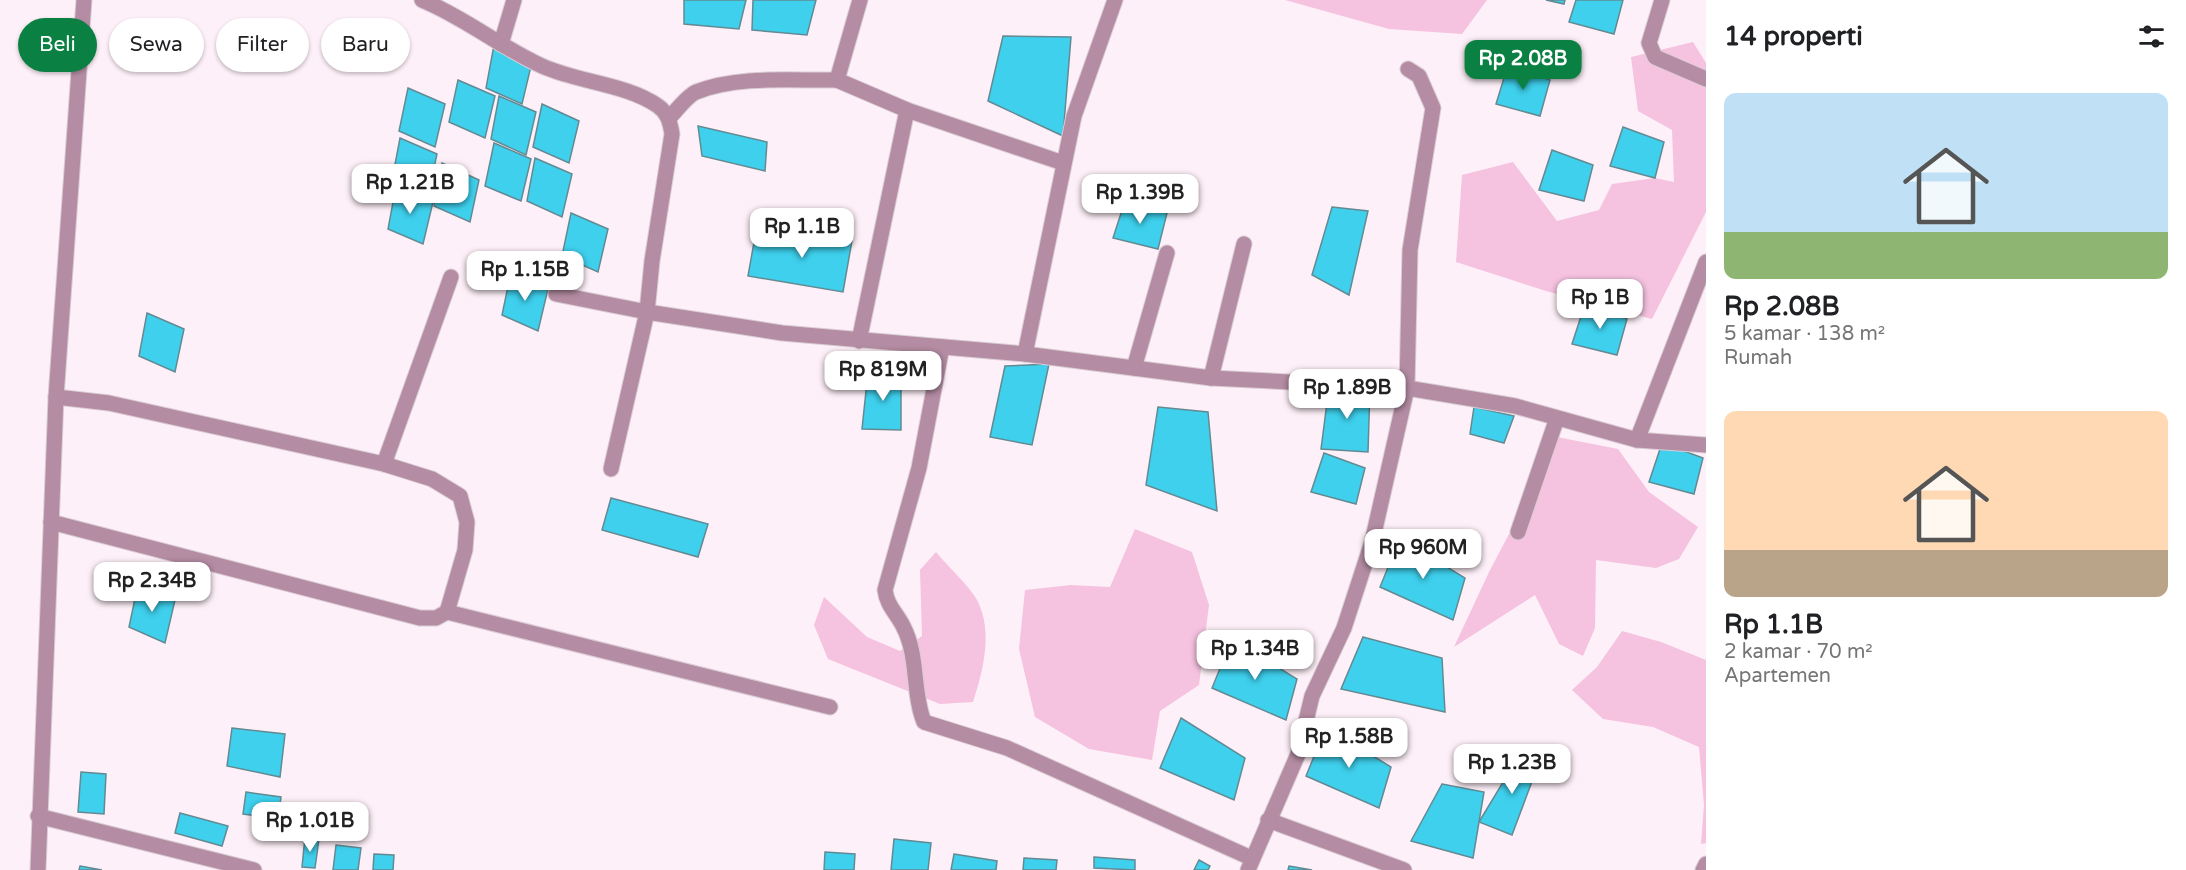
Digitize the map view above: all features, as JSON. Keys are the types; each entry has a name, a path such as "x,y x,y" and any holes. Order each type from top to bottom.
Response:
{"street":[{"path":"38,870 56,397 84,0"},
{"path":"422,0 441,8 501,44 573,78 636,96 658,106 669,118 672,134 652,261 647,312 611,469"},
{"path":"501,44 514,0"},
{"path":"837,80 860,0"},
{"path":"1025,354 1074,116 1115,0"},
{"path":"1662,0 1649,43 1655,57 1706,79"},
{"path":"942,347 919,468 885,590 886,603 904,628 916,675 916,704 924,722 1007,748 1250,864 1298,754 1312,696 1344,628 1372,542 1407,388 1410,250 1433,108 1419,76 1408,69"},
{"path":"669,118 694,93 714,87 747,82 837,80 907,110 1063,163"},
{"path":"859,340 907,110"},
{"path":"1211,378 1244,244"},
{"path":"1134,368 1167,253"},
{"path":"1637,440 1706,262"},
{"path":"384,464 451,277"},
{"path":"556,294 647,312 709,319 782,333 1025,354 1211,378 1407,388 1515,406 1637,440 1706,445"},
{"path":"56,397 109,403 384,464 432,479 460,496 467,522 465,550 447,612"},
{"path":"1518,532 1557,418"},
{"path":"51,522 420,618 436,618 447,612 830,707"},
{"path":"39,816 254,870"},
{"path":"1268,820 1404,870"},
{"path":"1703,870 1706,864"}],"shaded area":[{"path":"1285,0 1487,0 1462,34 1389,29"},
{"path":"1693,42 1706,63 1706,212 1652,319 1546,291 1456,262 1462,175 1513,162 1557,221 1599,210 1612,184 1655,178 1674,182 1672,130 1638,111 1631,57"},
{"path":"1557,437 1618,449 1649,492 1698,527 1679,559 1656,568 1596,560 1595,628 1583,656 1559,644 1535,595 1454,647 1489,572 1547,462"},
{"path":"1135,529 1192,552 1209,605 1199,685 1160,711 1152,760 1089,749 1035,717 1019,649 1025,590 1071,585 1110,587"},
{"path":"936,552 970,590 983,614 985,652 973,702 940,704 828,659 814,625 824,597 867,637 900,651 922,636 920,570"},
{"path":"1622,631 1661,642 1706,660 1706,843 1701,844 1704,805 1699,747 1653,727 1603,719 1572,690 1597,667"}],"building":[{"path":"684,0 746,0 739,29 684,24"},
{"path":"753,0 816,0 807,35 752,30"},
{"path":"1546,0 1565,0 1564,4"},
{"path":"1576,0 1623,0 1614,34 1569,22"},
{"path":"1003,36 1071,37 1063,136 988,101"},
{"path":"494,45 532,62 522,104 486,88"},
{"path":"1508,65 1550,80 1540,116 1496,104"},
{"path":"458,80 495,96 485,138 449,122"},
{"path":"408,88 445,104 435,147 399,131"},
{"path":"499,96 536,112 526,155 491,139"},
{"path":"542,104 579,121 569,163 533,147"},
{"path":"698,126 767,142 765,171 702,156"},
{"path":"1623,127 1664,142 1655,178 1610,166"},
{"path":"400,138 437,154 428,196 392,180"},
{"path":"494,143 531,159 521,201 485,186"},
{"path":"1552,150 1593,165 1584,201 1539,190"},
{"path":"535,158 572,174 562,217 527,201"},
{"path":"442,163 479,180 470,222 434,206"},
{"path":"396,186 433,202 423,244 388,229"},
{"path":"1126,198 1167,213 1158,249 1113,238"},
{"path":"1332,207 1368,211 1349,295 1312,275"},
{"path":"571,213 608,229 598,272 562,256"},
{"path":"756,231 853,235 843,292 748,276"},
{"path":"511,272 548,289 538,331 502,315"},
{"path":"1585,304 1627,319 1617,355 1572,344"},
{"path":"147,313 184,329 175,372 139,356"},
{"path":"1049,364 1032,445 990,437 1005,366"},
{"path":"868,372 901,373 901,430 862,429"},
{"path":"1329,387 1370,388 1368,452 1321,449"},
{"path":"1158,407 1208,412 1217,511 1146,485"},
{"path":"1474,407 1514,416 1504,443 1470,434"},
{"path":"1662,443 1703,458 1694,494 1649,482"},
{"path":"1324,453 1365,468 1356,504 1311,492"},
{"path":"611,498 708,524 698,557 602,530"},
{"path":"1400,538 1465,578 1453,620 1380,587"},
{"path":"138,584 175,600 165,643 129,627"},
{"path":"1363,637 1442,658 1445,712 1341,689"},
{"path":"1232,639 1297,679 1286,720 1212,688"},
{"path":"1181,718 1245,758 1234,800 1160,768"},
{"path":"1326,727 1391,767 1379,808 1306,776"},
{"path":"232,728 285,734 280,777 227,766"},
{"path":"1543,752 1512,835 1479,822 1517,759"},
{"path":"81,772 106,774 104,814 78,812"},
{"path":"1442,784 1484,792 1473,858 1411,841"},
{"path":"246,792 281,797 278,819 243,814"},
{"path":"180,813 228,826 222,846 175,833"},
{"path":"305,837 319,839 315,868 302,867"},
{"path":"894,839 931,843 928,870 891,870"},
{"path":"336,845 361,848 358,870 333,870"},
{"path":"825,852 855,854 854,870 824,870"},
{"path":"374,854 394,855 393,870 373,870"},
{"path":"954,854 997,861 996,870 951,870"},
{"path":"1094,857 1135,860 1135,870 1094,868"},
{"path":"1024,858 1057,860 1056,870 1023,870"},
{"path":"1199,860 1210,866 1208,870 1194,870"},
{"path":"80,866 102,870 79,870"},
{"path":"1289,866 1312,870 1288,870"}]}
